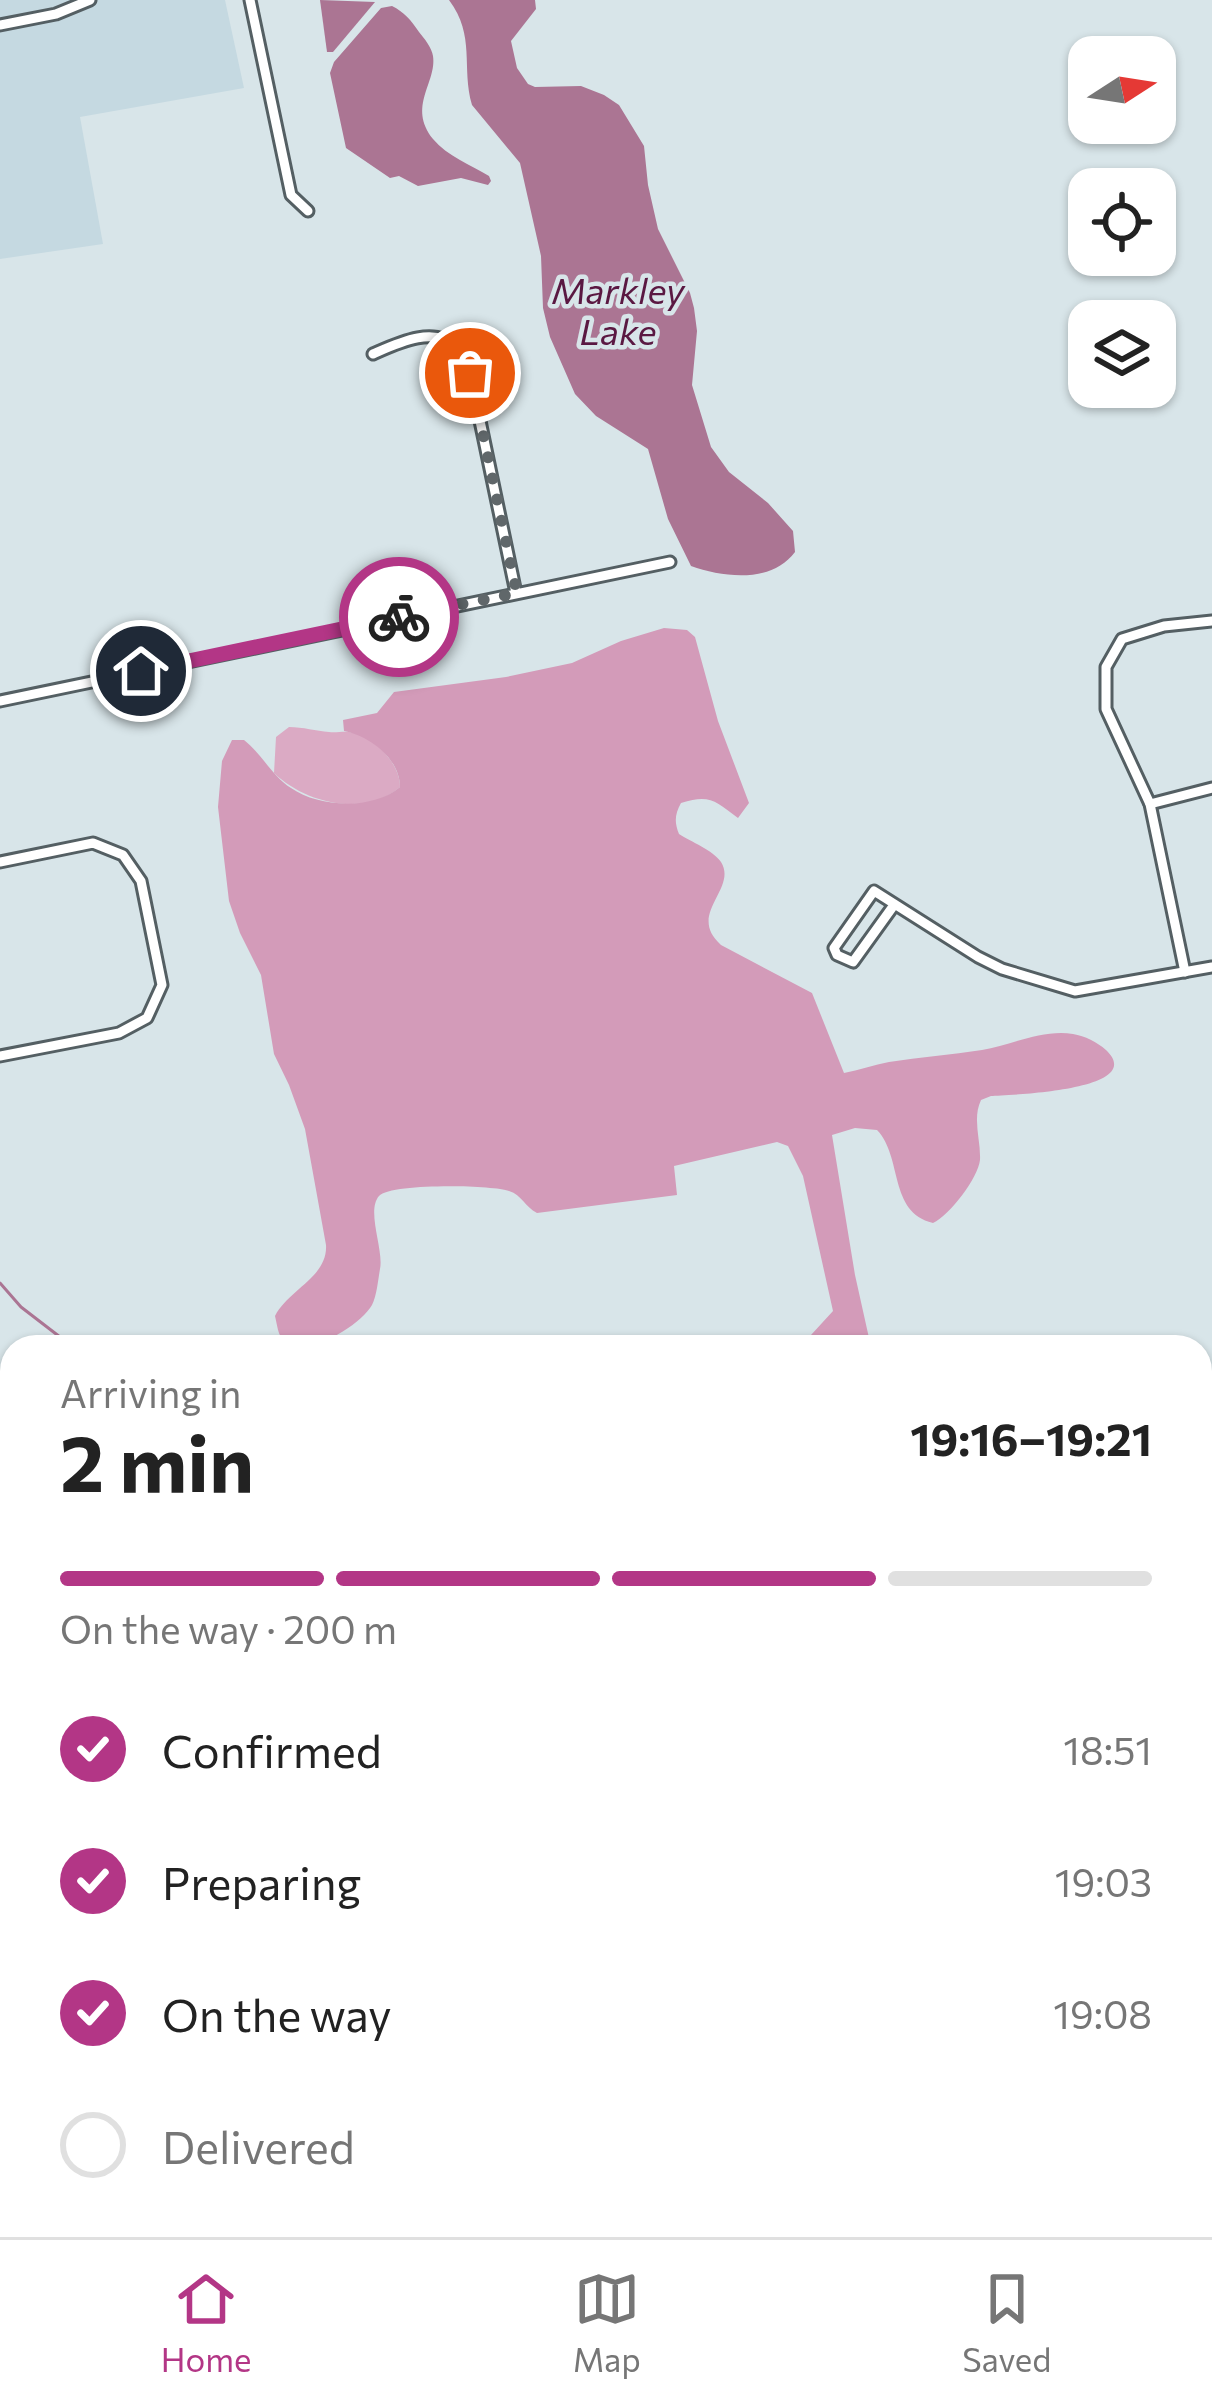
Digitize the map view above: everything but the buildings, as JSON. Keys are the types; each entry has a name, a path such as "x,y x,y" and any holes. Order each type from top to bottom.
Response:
{"street":[{"path":"0,25 56,14 90,0"},
{"path":"250,0 291,195 308,211"},
{"path":"373,353 406,340 434,337 454,345 470,373 517,593"},
{"path":"0,701 670,562"},
{"path":"1185,972 1150,804 1106,709 1106,667 1122,639 1164,626 1212,621"},
{"path":"1150,804 1212,788"},
{"path":"0,862 93,843 123,855 141,881 162,985 147,1018 119,1033 0,1056"},
{"path":"894,905 853,962 837,955 834,948 874,891 1002,969 1076,991 1212,967"}],"shaded area":[{"path":"0,0 225,0 244,88 80,117 103,244 0,259"},
{"path":"664,628 687,630 695,637 718,721 749,803 738,818 706,799 681,803 677,811 679,834 713,854 724,872 710,912 712,934 721,945 812,993 844,1073 1062,1033 1095,1042 1114,1064 1109,1074 1071,1088 981,1100 978,1168 955,1204 933,1223 909,1208 877,1130 855,1128 832,1135 868,1335 811,1335 833,1311 803,1176 788,1146 777,1142 674,1166 677,1195 537,1213 513,1193 499,1189 442,1186 387,1192 375,1203 381,1261 372,1305 337,1335 280,1335 275,1316 321,1266 326,1245 305,1129 274,1054 261,975 229,901 218,807 222,761 232,740 244,740 284,783 303,795 331,803 376,800 400,787 395,767 373,744 344,731 343,720 377,713 394,692 572,663"},
{"path":"289,727 349,732 368,739 390,760 400,787 386,797 352,804 302,792 274,773 276,737"}],"water":[{"path":"320,0 375,2 333,52 327,52"},
{"name":"Markley Lake","path":"449,0 535,0 536,9 511,41 517,68 528,84 581,86 604,95 619,105 644,146 658,229 694,308 692,385 711,447 729,472 768,503 793,531 795,552 774,569 733,575 691,566 668,519 648,449 596,416 575,394 543,308 541,256 520,163 472,105 465,39"},
{"path":"392,6 410,20 432,53 423,105 426,127 445,150 489,176 488,185 461,178 418,186 399,176 390,178 346,148 330,73 334,62 381,8"}],"waterway":[{"path":"0,1283 21,1307 57,1335"}],"way so far":[{"path":"399,617 517,593 470,373"}],"route":[{"path":"141,671 399,617"}]}
